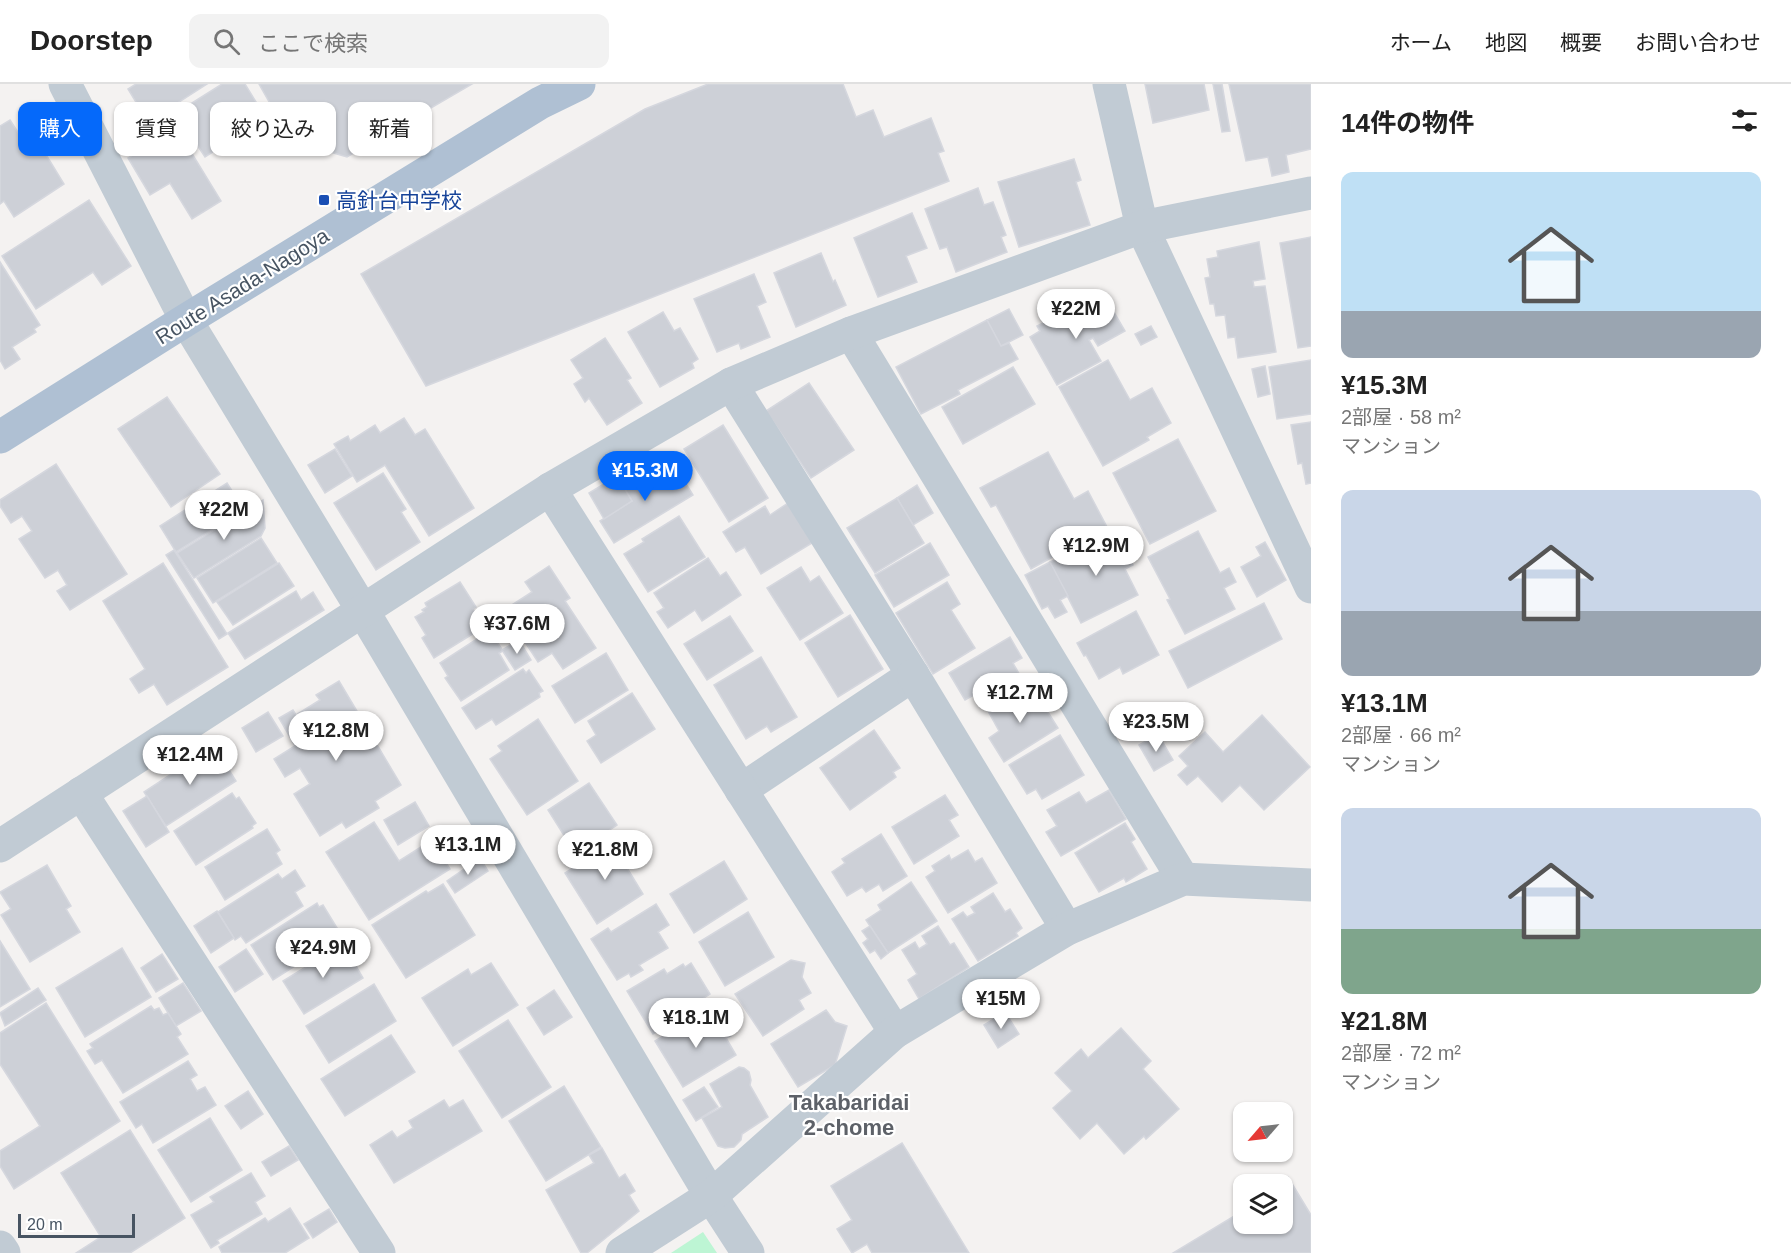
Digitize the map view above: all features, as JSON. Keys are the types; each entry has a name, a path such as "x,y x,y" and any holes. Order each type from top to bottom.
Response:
{"main road":[{"name":"Route Asada-Nagoya","path":"0,437 540,103 579,84"}],"street":[{"path":"65,84 186,320 363,611 711,1196 748,1253"},
{"path":"1109,84 1142,227 1311,587"},
{"path":"0,846 550,489 731,384 851,333 1142,227 1311,193"},
{"path":"851,333 1183,879"},
{"path":"731,384 913,675 1067,929"},
{"path":"550,489 895,1032"},
{"path":"741,790 913,675"},
{"path":"81,793 379,1253"},
{"path":"622,1253 711,1196 895,1032 1067,929 1183,879 1311,885"},
{"path":"0,1247 4,1253"}],"green space":[{"path":"703,1232 717,1253 671,1253"}],"building":[{"path":"136,84 207,84 179,102 136,102 128,89"},
{"path":"222,84 245,84 256,102 210,102 210,154 205,157 198,146 198,102 193,102"},
{"path":"259,84 472,84 432,107 432,102 348,102 347,157 336,154 336,102 269,102"},
{"path":"708,84 843,84 856,117 873,110 884,137 931,118 944,151 938,153 949,181 426,386 361,274 645,109"},
{"path":"1145,84 1204,84 1209,110 1153,123"},
{"path":"1213,84 1222,84 1230,131 1222,132"},
{"path":"1229,84 1311,84 1311,149 1286,155 1289,172 1272,176 1268,157 1246,161"},
{"path":"10,120 18,132 18,156 47,156 64,184 14,217 4,201 0,204 0,126"},
{"path":"131,156 193,156 221,201 192,219 170,183 150,195 128,158"},
{"path":"1074,159 1081,180 1076,182 1090,225 1019,247 998,182"},
{"path":"978,188 984,205 993,202 1006,235 1001,237 1007,252 956,272 947,247 940,249 925,209"},
{"path":"89,200 131,266 102,285 93,272 36,309 2,256"},
{"path":"912,213 927,248 906,256 917,282 878,297 854,238"},
{"path":"1311,237 1311,346 1298,348 1280,243"},
{"path":"1259,242 1265,279 1253,281 1254,287 1265,286 1276,352 1238,358 1235,337 1228,338 1225,315 1216,316 1214,304 1210,304 1205,278 1210,277 1207,259 1218,257 1217,251"},
{"path":"821,253 846,305 796,327 774,273"},
{"path":"0,262 40,325 34,329 36,332 12,347 20,359 5,369 0,360"},
{"path":"754,274 766,302 757,306 770,337 741,349 739,343 717,352 694,299"},
{"path":"1105,297 1125,331 1098,346 1093,338 1089,340 1101,361 1057,385 1030,337 1040,331 1037,326 1068,310 1074,321 1083,316 1080,311"},
{"path":"1009,309 1023,335 1001,346 987,320"},
{"path":"663,312 674,331 680,328 698,359 692,363 694,368 660,387 628,332"},
{"path":"987,320 1001,346 1009,343 1018,359 958,390 960,394 921,414 896,367"},
{"path":"1151,326 1157,337 1141,345 1135,334"},
{"path":"605,338 631,378 627,380 642,403 607,425 589,398 585,402 574,384 583,378 571,360"},
{"path":"1108,360 1130,400 1152,388 1171,423 1147,437 1149,440 1103,466 1059,387"},
{"path":"1311,360 1311,414 1277,419 1269,367"},
{"path":"1265,366 1270,394 1258,397 1252,369"},
{"path":"1013,367 1035,404 963,444 942,407"},
{"path":"809,383 854,450 811,478 766,411"},
{"path":"167,397 220,474 171,507 118,429"},
{"path":"404,418 415,435 425,429 474,508 429,536 385,465 357,482 334,444 348,436 350,441 375,425 380,433"},
{"path":"1311,422 1311,483 1306,484 1302,463 1298,464 1291,425"},
{"path":"723,425 768,498 729,522 684,449"},
{"path":"1178,439 1216,511 1150,544 1113,473"},
{"path":"335,449 352,476 325,493 308,465"},
{"path":"1048,452 1074,499 1088,491 1107,527 1031,569 996,505 991,507 980,488"},
{"path":"56,464 127,574 70,610 57,591 67,585 58,570 45,578 19,539 32,531 22,516 11,523 0,506 0,500"},
{"path":"648,464 662,485 680,474 693,495 614,543 600,521 632,501 620,481"},
{"path":"383,473 406,509 401,512 420,542 376,570 334,503"},
{"path":"617,476 632,501 604,519 589,493"},
{"path":"227,483 244,510 176,552 160,526"},
{"path":"917,485 933,513 913,525 897,498"},
{"path":"897,498 924,543 875,573 847,528"},
{"path":"263,500 265,528 261,536 194,578 177,553"},
{"path":"788,503 812,543 761,574 745,547 736,552 723,532 765,506 770,515"},
{"path":"679,516 705,557 648,592 624,554 644,542 642,539"},
{"path":"1198,531 1220,573 1229,568 1236,582 1224,588 1235,609 1185,634 1148,557"},
{"path":"1107,534 1109,538 1118,534 1133,565 1125,569 1138,595 1081,623 1050,562"},
{"path":"261,538 277,563 213,603 197,578"},
{"path":"1265,542 1286,580 1257,597 1241,567 1261,556 1256,547"},
{"path":"930,543 949,575 894,607 875,575"},
{"path":"174,550 227,634 219,639 166,555"},
{"path":"708,558 720,576 726,572 741,595 702,621 695,610 668,628 657,612 664,608 654,593"},
{"path":"1050,562 1068,596 1060,600 1067,612 1055,618 1048,606 1042,609 1025,575"},
{"path":"163,563 228,667 167,705 154,684 139,693 130,679 145,669 103,601"},
{"path":"279,563 294,586 233,625 217,602"},
{"path":"549,566 570,598 565,601 596,648 563,669 552,653 538,662 504,610 532,592 525,582"},
{"path":"801,567 810,582 819,576 843,613 800,640 767,588"},
{"path":"460,582 476,607 473,609 484,627 434,658 422,638 426,635 415,617 424,612 422,610 427,607 425,603"},
{"path":"947,582 960,604 951,610 975,648 933,674 896,613"},
{"path":"296,591 301,600 313,592 324,610 245,659 228,633"},
{"path":"1264,603 1282,639 1188,688 1169,651"},
{"path":"1136,611 1159,655 1123,674 1120,667 1099,679 1077,643"},
{"path":"850,615 883,669 838,697 805,643"},
{"path":"730,616 753,651 707,680 684,644"},
{"path":"492,634 503,651 499,653 509,670 461,701 445,678 448,676 440,663 483,635 485,638"},
{"path":"1010,637 1022,658 1013,663 1025,684 999,699 994,690 981,697 979,692 965,700 949,673"},
{"path":"519,640 531,660 515,670 502,650"},
{"path":"606,653 628,690 575,723 552,686"},
{"path":"761,657 797,717 771,732 767,726 746,739 714,685"},
{"path":"523,669 526,673 529,670 543,691 539,693 540,697 496,725 492,719 476,729 462,708"},
{"path":"339,681 401,785 375,801 379,808 346,828 342,822 320,836 294,794 310,784 300,768 285,777 274,759 295,746 279,718 293,710 296,715 320,700 316,695"},
{"path":"1034,690 1058,728 1004,762 989,738 999,731 988,711 1015,695 1018,700"},
{"path":"632,693 655,729 601,763 587,741 596,735 588,721"},
{"path":"268,712 283,736 256,752 242,728"},
{"path":"1262,715 1310,767 1264,810 1240,785 1222,802 1198,776 1187,785 1178,775 1188,766 1179,756 1205,732 1223,752"},
{"path":"538,719 578,781 527,815 490,759 502,751 498,746"},
{"path":"874,730 900,768 893,772 896,777 850,810 820,768"},
{"path":"1158,734 1173,760 1154,771 1139,745"},
{"path":"1060,735 1084,775 1042,799 1036,789 1027,794 1009,765"},
{"path":"214,746 236,781 166,826 144,792"},
{"path":"589,783 617,825 575,853 548,810"},
{"path":"1109,790 1126,819 1061,856 1046,832 1057,826 1047,810 1079,792 1086,803"},
{"path":"232,793 236,799 239,797 256,823 252,826 253,828 196,865 174,831"},
{"path":"945,795 958,815 949,820 959,836 914,864 892,827"},
{"path":"147,796 169,832 146,847 123,811"},
{"path":"415,802 429,826 398,845 384,820"},
{"path":"374,822 399,861 432,840 450,869 369,920 326,852"},
{"path":"1125,823 1135,839 1131,842 1147,869 1126,882 1124,878 1099,892 1075,853"},
{"path":"267,829 280,850 276,853 282,864 225,900 205,867"},
{"path":"881,834 907,876 883,891 879,884 866,892 862,887 847,896 832,872 845,863 842,859"},
{"path":"621,838 633,858 624,863 643,894 597,924 565,873"},
{"path":"968,850 975,862 982,858 997,883 948,913 926,877 935,871 932,866 949,855 951,860"},
{"path":"480,858 488,871 455,893 447,881"},
{"path":"724,861 747,899 694,933 670,894"},
{"path":"47,865 71,906 66,909 80,932 30,962 1,915 11,909 0,892"},
{"path":"295,870 305,886 295,892 303,906 246,943 241,936 235,940 218,912 278,874 282,879"},
{"path":"911,882 937,921 888,953 866,920 881,910 878,905"},
{"path":"443,884 475,935 406,978 372,925 426,891 428,893"},
{"path":"993,893 1005,912 1010,909 1022,928 1016,933 1018,936 978,961 952,919 963,912 967,917 975,913 971,907"},
{"path":"317,903 319,907 323,905 342,936 273,980 251,945"},
{"path":"656,904 669,925 658,932 668,948 639,965 643,970 631,977 629,973 617,980 591,939 608,928 611,932"},
{"path":"217,911 234,938 211,953 194,926"},
{"path":"748,912 774,957 725,986 699,942"},
{"path":"870,926 888,953 881,959 875,950 870,953 863,943 868,939 862,931"},
{"path":"938,926 950,945 954,943 969,967 919,999 908,980 917,974 902,950 915,942 919,949 927,944 922,936"},
{"path":"0,941 30,989 0,1007"},
{"path":"343,944 363,978 304,1014 283,981"},
{"path":"122,948 151,997 85,1037 56,988"},
{"path":"246,949 263,974 235,992 219,967"},
{"path":"162,954 178,979 156,992 141,968"},
{"path":"791,960 805,963 802,977 811,993 799,1000 804,1009 763,1036 735,994"},
{"path":"491,963 518,1005 453,1046 422,998 468,969 471,975"},
{"path":"691,963 710,994 704,998 706,1003 653,1034 627,991 664,969 667,974 683,964 685,967"},
{"path":"183,983 201,1011 176,1026 159,998"},
{"path":"374,984 396,1021 329,1063 306,1026"},
{"path":"38,988 46,1000 5,1026 0,1013"},
{"path":"554,990 572,1017 544,1035 527,1008"},
{"path":"46,1003 120,1121 14,1189 0,1166 0,1151 40,1126 0,1064 0,1033"},
{"path":"151,1006 154,1010 159,1008 163,1015 168,1013 181,1034 177,1037 188,1054 123,1093 102,1060 95,1064 87,1051 93,1048 90,1044"},
{"path":"826,1010 835,1022 847,1026 835,1065 798,1087 771,1044"},
{"path":"1005,1012 1019,1034 998,1048 984,1025"},
{"path":"718,1014 731,1036 726,1038 736,1055 683,1087 655,1041 692,1018 697,1027"},
{"path":"508,1020 551,1087 502,1118 459,1051"},
{"path":"1121,1028 1151,1061 1143,1069 1179,1109 1146,1139 1144,1136 1124,1154 1097,1123 1080,1139 1053,1108 1072,1091 1055,1073 1081,1049 1088,1058"},
{"path":"391,1035 415,1072 345,1116 321,1079"},
{"path":"188,1061 197,1075 190,1079 197,1091 205,1087 216,1105 153,1143 142,1124 136,1128 120,1102"},
{"path":"739,1067 749,1072 750,1085 768,1117 742,1134 741,1140 734,1147 725,1148 718,1146 702,1118 722,1107 710,1084"},
{"path":"564,1086 601,1147 546,1181 509,1121"},
{"path":"704,1087 718,1107 696,1121 683,1100"},
{"path":"248,1091 263,1114 241,1129 225,1106"},
{"path":"444,1100 449,1108 463,1100 482,1131 394,1183 370,1145 392,1131 397,1138 413,1128 409,1121"},
{"path":"210,1118 242,1170 191,1202 158,1150"},
{"path":"130,1130 185,1218 130,1253 76,1253 101,1237 61,1173"},
{"path":"902,1143 969,1253 872,1253 867,1244 852,1253 837,1229 852,1220 831,1186"},
{"path":"289,1146 298,1160 271,1176 262,1162"},
{"path":"602,1148 619,1178 625,1174 635,1191 629,1195 639,1211 587,1253 581,1253 546,1190 594,1163 589,1155"},
{"path":"251,1173 265,1196 255,1202 262,1214 217,1240 219,1243 211,1248 191,1215 214,1202 210,1197"},
{"path":"1293,1185 1311,1215 1311,1253 1173,1253 1233,1217 1233,1234 1293,1234"},
{"path":"290,1208 309,1238 285,1253 222,1253 219,1247 265,1218 268,1222"},
{"path":"329,1209 337,1222 313,1238 304,1224"}],"place":[{"name":"高針台中学校","path":"324,200"}],"district":[{"name":"Takabaridai 2-chome","path":"849,1114"}]}
